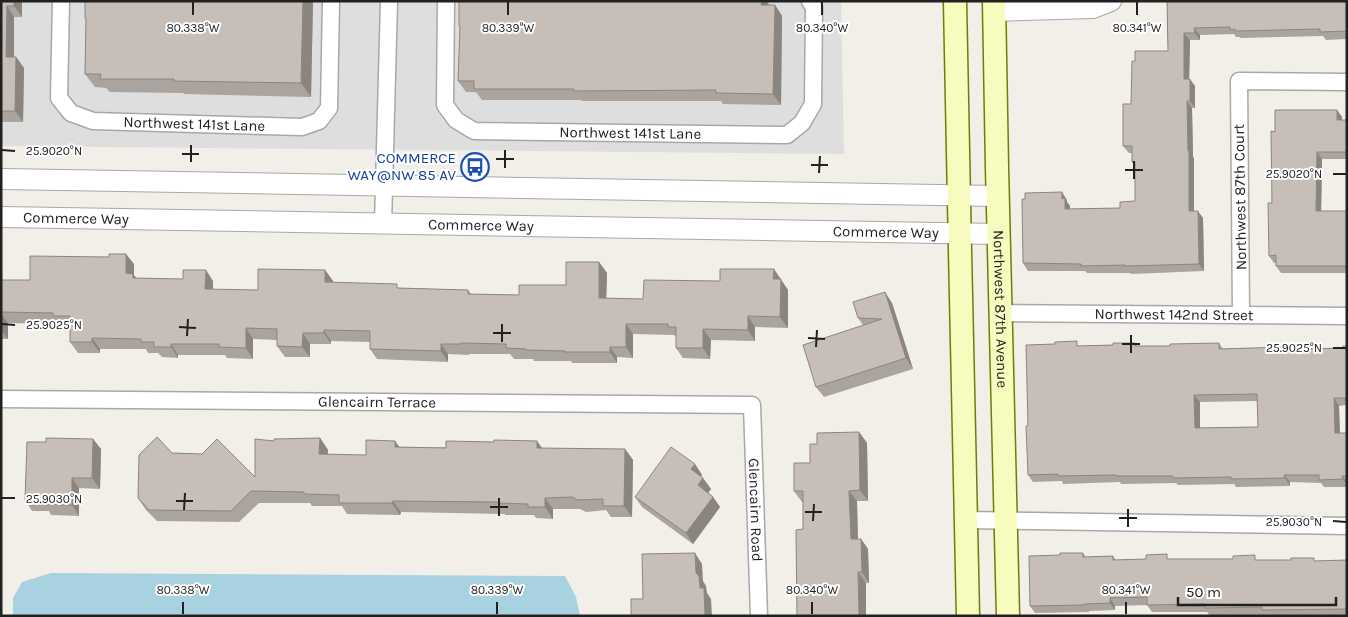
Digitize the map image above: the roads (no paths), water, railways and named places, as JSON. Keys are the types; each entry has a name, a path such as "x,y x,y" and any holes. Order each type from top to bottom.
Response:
{"main road":[{"path":"955,1 968,616"},
{"name":"Northwest 87th Avenue","path":"992,5 1008,616"}],"street":[{"name":"Northwest 141st Lane","path":"61,1 59,98 71,113 93,121 302,127 319,121 329,108 331,1"},
{"path":"383,224 389,1"},
{"name":"Northwest 141st Lane","path":"446,1 445,105 456,120 474,131 787,135 802,123 813,104 814,8 810,1"},
{"path":"992,5 1093,8 1111,1"},
{"name":"Northwest 87th Court","path":"1241,314 1239,81 1347,82"},
{"path":"1,179 997,196"},
{"name":"Commerce Way","path":"1,217 998,234"},
{"name":"Northwest 142nd Street","path":"1000,313 1347,316"},
{"name":"Glencairn Terrace","path":"1,399 752,405"},
{"name":"Glencairn Road","path":"752,405 759,616"},
{"path":"966,520 1347,526"}],"water":[{"path":"51,573 565,576 576,597 580,616 13,616 13,598 22,582"}],"place":[{"name":"COMMERCE WAY@NW 85 AV","path":"475,167"}]}
